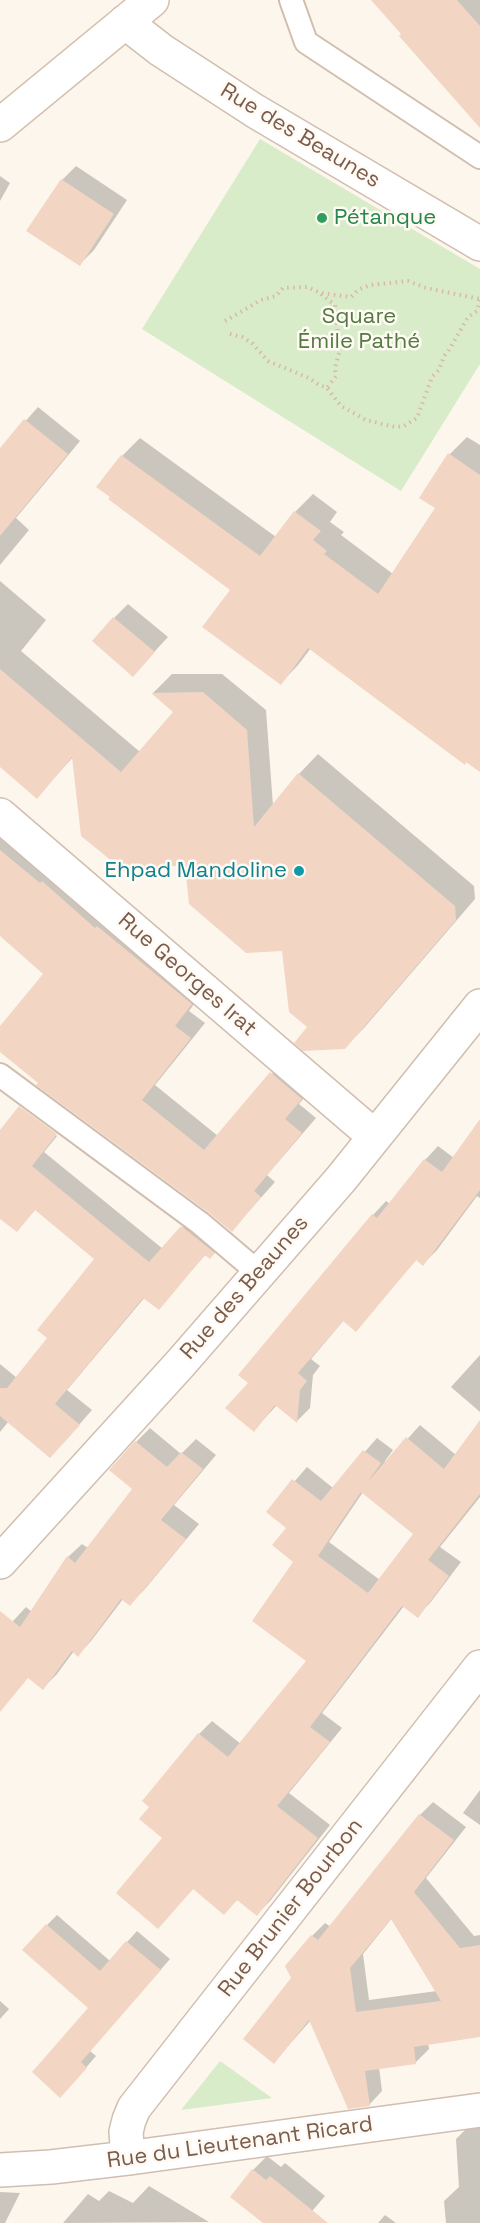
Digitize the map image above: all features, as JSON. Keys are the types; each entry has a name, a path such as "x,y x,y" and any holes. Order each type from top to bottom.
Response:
{"street":[{"path":"0,124 152,0"},
{"name":"Rue des Beaunes","path":"124,21 161,50 255,111 480,244"},
{"name":"Rue Georges Irat","path":"0,814 374,1136"},
{"name":"Rue des Beaunes","path":"0,1562 157,1389 341,1179 480,1006"},
{"name":"Rue Brunier Bourbon","path":"128,2158 126,2132 134,2108 480,1667"},
{"name":"Rue du Lieutenant Ricard","path":"0,2169 51,2167 128,2158 480,2110"}],"lane":[{"path":"291,0 306,42 480,157"},
{"path":"0,1075 200,1223 259,1273"}],"path":[{"path":"225,321 261,300 276,296 283,288 307,287 321,293 351,297 358,290 370,285 408,281 426,288 480,298 477,310 468,318 450,350 444,356 439,370 432,377 417,418 404,426 395,427 366,420 340,406 327,388 268,361 252,343 230,334"},
{"path":"321,293 335,305 338,334 339,353 335,368 336,376 327,388"}],"green space":[{"name":"Square Émile Pathé","path":"260,139 480,269 480,364 401,491 142,329"},
{"path":"220,2061 272,2098 181,2110"}],"building":[{"path":"371,0 457,0 480,26 480,128 399,36 401,34"},
{"path":"61,179 114,214 80,266 26,231"},
{"path":"24,419 68,454 0,536 0,448"},
{"path":"448,453 480,475 480,772 466,762 465,765 308,648 281,685 202,627 230,590 108,499 110,497 96,487 121,455 260,556 294,511 321,531 313,540 327,551 324,554 378,594 435,508 419,498"},
{"path":"113,617 155,652 133,677 92,641"},
{"name":"Ehpad Mandoline","path":"0,669 121,772 173,712 151,693 203,692 247,730 254,827 298,773 455,906 456,920 345,1049 303,1051 294,1043 307,1027 289,1012 282,951 246,953 189,904 185,865 124,871 81,836 72,757 37,799 0,767"},
{"path":"0,850 40,883 42,881 95,928 97,926 192,1004 175,1026 191,1038 142,1100 204,1150 270,1072 302,1099 285,1119 302,1133 254,1191 261,1197 232,1232 36,1085 38,1083 0,1052 0,1026 43,974 0,936"},
{"path":"19,1106 57,1134 32,1166 149,1262 181,1226 215,1253 210,1259 205,1255 159,1310 143,1298 55,1404 80,1425 50,1458 0,1416 0,1388 7,1388 47,1338 37,1330 94,1259 35,1210 17,1232 0,1219 0,1130"},
{"path":"480,1119 480,1190 423,1266 416,1260 356,1332 343,1321 298,1373 307,1381 300,1390 297,1423 275,1405 254,1432 225,1408 248,1383 238,1375 372,1214 377,1218 424,1159 442,1172"},
{"path":"480,1420 480,1494 428,1560 449,1576 418,1618 402,1606 310,1727 330,1742 277,1806 318,1838 257,1916 237,1900 224,1915 193,1889 158,1929 116,1893 162,1838 139,1819 149,1807 142,1801 198,1733 228,1757 306,1661 252,1621 293,1562 272,1545 286,1528 266,1512 292,1479 321,1501 363,1450 381,1463 367,1483 406,1437 444,1469","holes":["361,1492 413,1534 368,1593 318,1556"]},
{"path":"135,1441 167,1467 181,1452 203,1469 161,1520 186,1539 130,1606 121,1599 78,1657 72,1651 43,1690 28,1678 0,1712 0,1611 20,1627 67,1556 75,1563 132,1489 109,1470"},
{"path":"419,1814 454,1840 414,1892 460,1948 480,1945 480,2037 414,2047 416,2064 365,2071 370,2106 348,2109 309,2020 274,2064 243,2039 291,1978 285,1966 311,1935 318,1940","holes":["391,1919 441,2001 356,2012 350,1968"]},
{"path":"46,1924 100,1971 126,1941 161,1970 81,2062 87,2068 60,2098 32,2072 88,2008 22,1950"},
{"path":"252,2169 266,2180 270,2176 328,2223 263,2223 230,2197"}],"place":[{"name":"Pétanque","path":"322,218"},
{"name":"Ehpad Mandoline","path":"299,871"}]}
